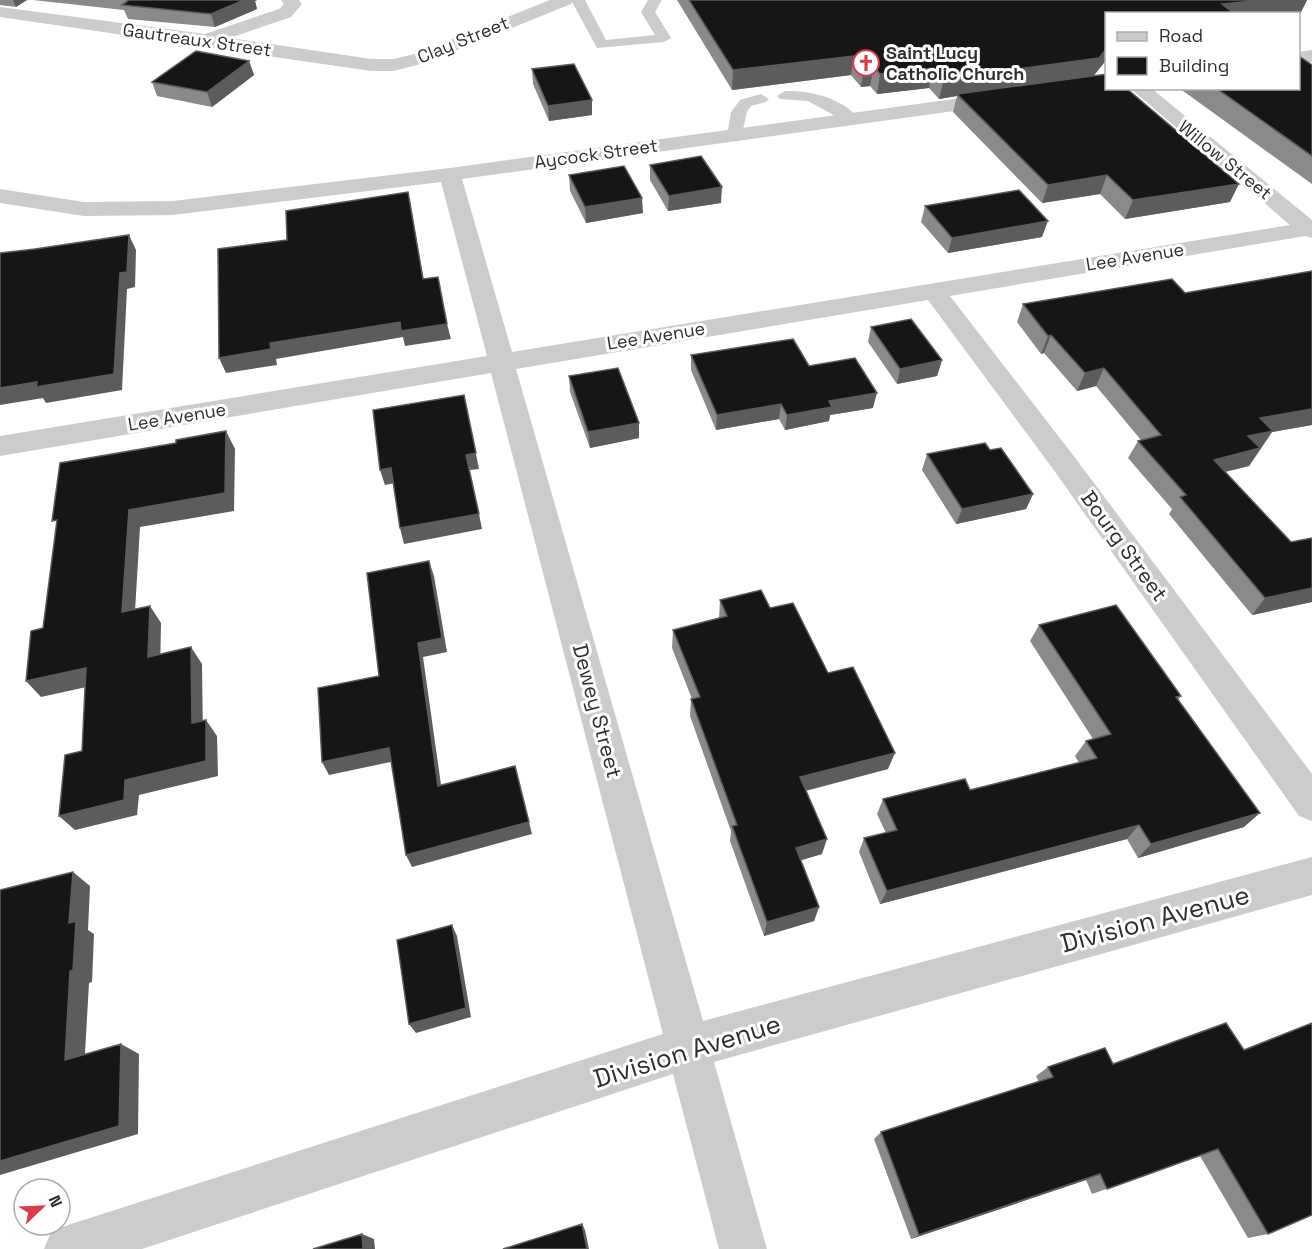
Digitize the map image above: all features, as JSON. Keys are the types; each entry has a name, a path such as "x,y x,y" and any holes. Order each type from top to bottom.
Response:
{"street":[{"path":"207,40 285,13 293,4 290,0"},
{"name":"Clay Street","path":"394,65 421,58 565,0"},
{"name":"Gautreaux Street","path":"0,12 348,62 394,65"},
{"name":"Willow Street","path":"1141,90 1311,229"},
{"name":"Aycock Street","path":"0,196 84,209 173,208 450,174 1014,97"},
{"name":"Dewey Street","path":"450,174 743,1249"},
{"name":"Lee Avenue","path":"0,446 1311,229"},
{"name":"Bourg Street","path":"933,290 1063,462 1312,804"},
{"name":"Division Avenue","path":"68,1249 689,1047 1312,876"}],"lane":[{"path":"578,0 602,45 664,38 648,12 655,0"},
{"path":"785,96 800,94 814,96 851,119"},
{"path":"735,135 739,112 745,103 761,99"}],"building":[{"path":"129,0 244,0 211,14 122,5"},
{"path":"689,0 1263,0 1222,4 1232,12 1105,12 1105,50 1099,58 944,79 933,68 880,74 874,66 864,67 854,56 733,70"},
{"path":"196,51 249,61 207,92 152,82"},
{"path":"1300,57 1312,65 1312,156 1219,90 1300,90"},
{"path":"574,64 592,100 548,106 532,69"},
{"path":"1105,74 1105,90 1128,90 1239,184 1133,200 1107,175 1048,185 957,94"},
{"path":"701,156 722,187 669,196 650,165"},
{"path":"624,166 642,198 585,207 569,175"},
{"path":"1019,190 1048,221 952,238 925,206"},
{"path":"408,192 423,279 438,277 447,324 401,331 400,322 270,343 271,349 219,358 218,249 287,240 286,211"},
{"path":"129,235 127,272 120,273 114,374 36,387 37,382 0,388 0,253"},
{"path":"1312,271 1312,409 1260,418 1273,431 1248,436 1260,448 1214,460 1291,542 1312,538 1312,588 1265,598 1180,497 1186,495 1138,441 1161,435 1104,368 1085,373 1051,335 1048,336 1023,304 1172,279 1185,293"},
{"path":"911,319 942,360 900,369 871,327"},
{"path":"793,339 809,366 855,358 877,393 829,401 832,407 787,415 781,404 717,415 691,355"},
{"path":"618,368 639,423 588,432 569,376"},
{"path":"464,395 476,453 466,455 479,514 400,528 391,468 380,470 373,410"},
{"path":"226,431 225,493 129,510 122,612 150,606 148,657 191,647 192,723 206,720 206,761 125,780 124,800 59,816 65,755 82,751 86,668 26,681 31,631 43,628 57,520 52,521 60,463 176,443 176,440"},
{"path":"985,443 990,450 1001,448 1033,494 962,509 927,454"},
{"path":"429,561 442,638 418,643 438,786 515,766 529,822 406,855 389,748 322,762 318,688 379,676 367,573"},
{"path":"761,590 770,608 793,603 828,673 853,667 895,753 800,777 827,839 796,848 819,907 767,922 732,826 737,825 691,699 700,697 673,630 727,616 720,600"},
{"path":"1116,605 1181,696 1176,697 1260,813 1151,844 1139,825 887,891 864,838 897,830 883,799 965,779 970,790 1097,758 1086,741 1111,734 1039,625"},
{"path":"73,872 69,923 76,921 73,970 70,971 65,1060 121,1044 119,1126 0,1161 0,890"},
{"path":"452,925 466,1008 409,1024 397,940"},
{"path":"1226,1023 1244,1050 1312,1023 1312,1215 1268,1234 1218,1149 1107,1189 1100,1174 919,1235 881,1132 1053,1077 1048,1067 1105,1048 1113,1064"},
{"path":"582,1224 587,1249 503,1249"},
{"path":"362,1234 363,1249 313,1249"}],"place":[{"name":"Saint Lucy Catholic Church","path":"866,63"}]}
